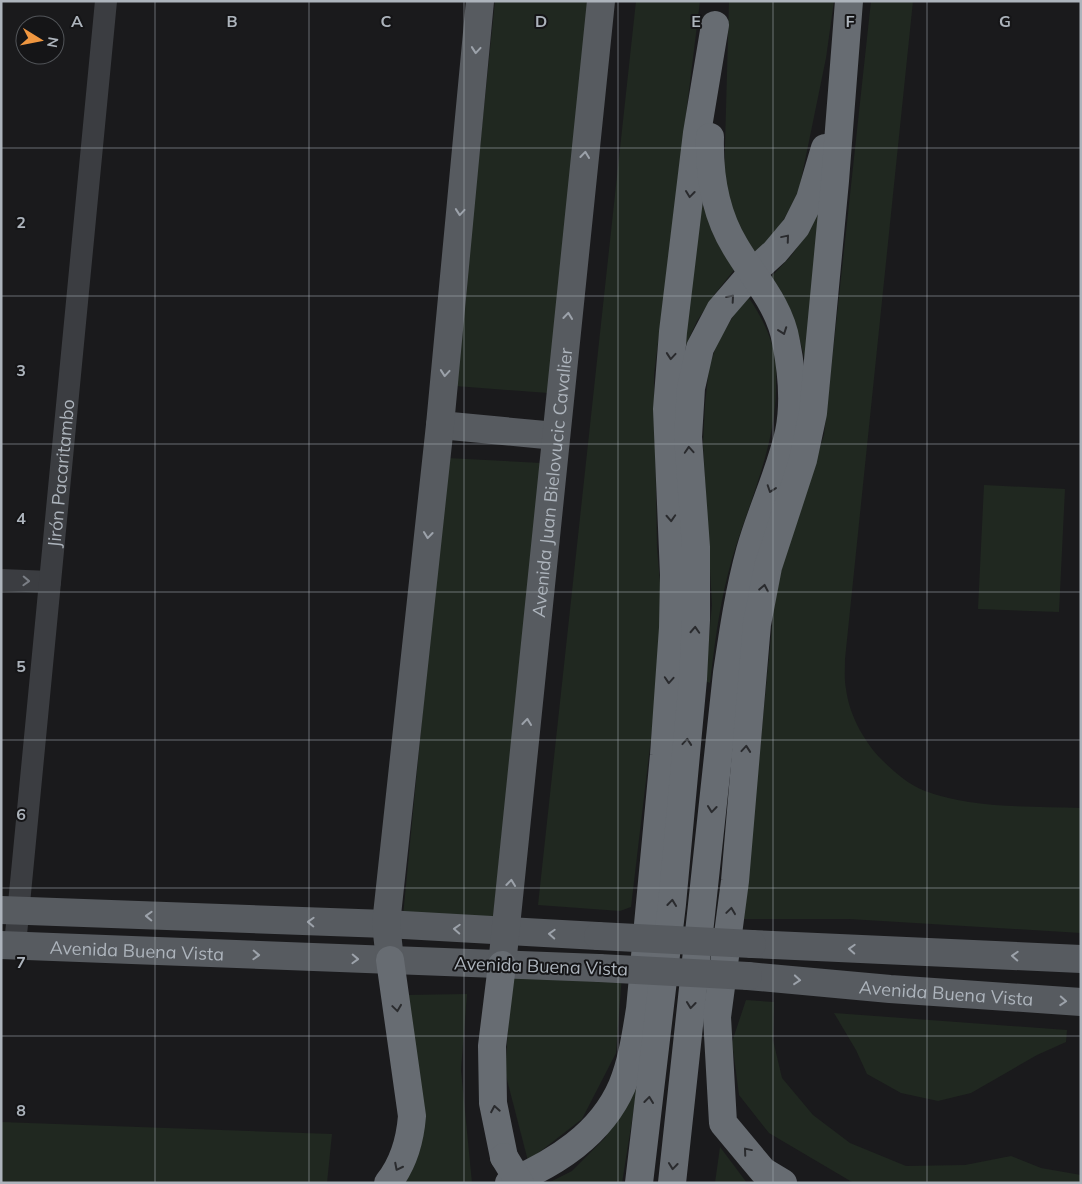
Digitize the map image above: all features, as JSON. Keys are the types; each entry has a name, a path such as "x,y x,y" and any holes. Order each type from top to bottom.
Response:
{"highway":[{"path":"639,1183 672,904 693,678 696,620 696,547 688,436 691,388 700,348 720,310 796,227 810,199 823,160 838,90 849,7"},
{"path":"783,1183 763,1171 723,1123 717,1017 735,882 757,624 768,567 803,460 813,413 849,7"},
{"path":"672,1183 727,673 736,610 750,549 789,432 793,390 786,340 772,302 734,244 718,209 710,163 716,13"},
{"path":"506,1170 541,1168 562,1155 593,1130 606,1115 622,1085 628,1070 636,1033 664,755 673,628 674,574 667,409 673,332 696,143 716,13"},
{"path":"388,1183 406,1152 412,1116 390,960"},
{"path":"502,965 492,1046 493,1103 506,1170 520,1183"}],"main road":[{"path":"390,960 386,924 440,426 480,1"},
{"name":"Avenida Juan Bielovucic Cavalier","path":"502,965 601,1"},
{"path":"440,426 556,436"},
{"name":"Avenida Buena Vista","path":"10,911 386,924 506,932 1081,959"},
{"name":"Avenida Buena Vista","path":"8,945 599,968 748,976 1081,1002"}],"street":[{"name":"Jirón Pacaritambo","path":"8,945 10,911 50,582 106,1"},
{"path":"1,580 50,582"}],"shaded area":[{"path":"495,1 588,1 548,393 455,386"},
{"path":"636,1 700,1 654,375 657,548 664,628 631,907 620,911 538,905"},
{"path":"729,1 834,1 826,58 799,190 775,234 761,250 755,251 748,249 741,237 724,181"},
{"path":"871,1 913,1 845,659 845,682 850,708 862,734 873,750 895,772 918,788 944,797 982,804 1081,808 1081,933 849,919 743,919 774,606 785,552 824,435"},
{"path":"698,191 714,232 734,270 714,295 697,321 680,358"},
{"path":"821,206 807,369 794,321 771,277 791,256 807,234"},
{"path":"749,298 766,328 776,360 775,406 772,428 761,472 732,559 724,590 710,683 705,681 712,605 703,444 705,404 709,368 717,343 737,310"},
{"path":"447,458 541,463 493,918 403,916"},
{"path":"984,485 1065,489 1059,612 978,609"},
{"path":"512,972 622,975 616,1053 582,1119 528,1161 505,1072"},
{"path":"467,994 461,1070 472,1183 405,1183 426,1117 406,995"},
{"path":"746,1000 774,1002 773,1040 782,1078 813,1115 850,1143 906,1166 965,1165 1011,1156 1041,1168 1081,1175 1081,1183 852,1182 769,1133 739,1095 732,1042"},
{"path":"834,1013 1067,1030 1066,1042 1037,1055 971,1093 938,1101 901,1093 867,1074 856,1050"},
{"path":"638,1083 622,1183 548,1183 572,1171 605,1138 632,1087"},
{"path":"1,1122 332,1134 327,1183 1,1183"},
{"path":"720,1147 747,1183 715,1183"}]}
